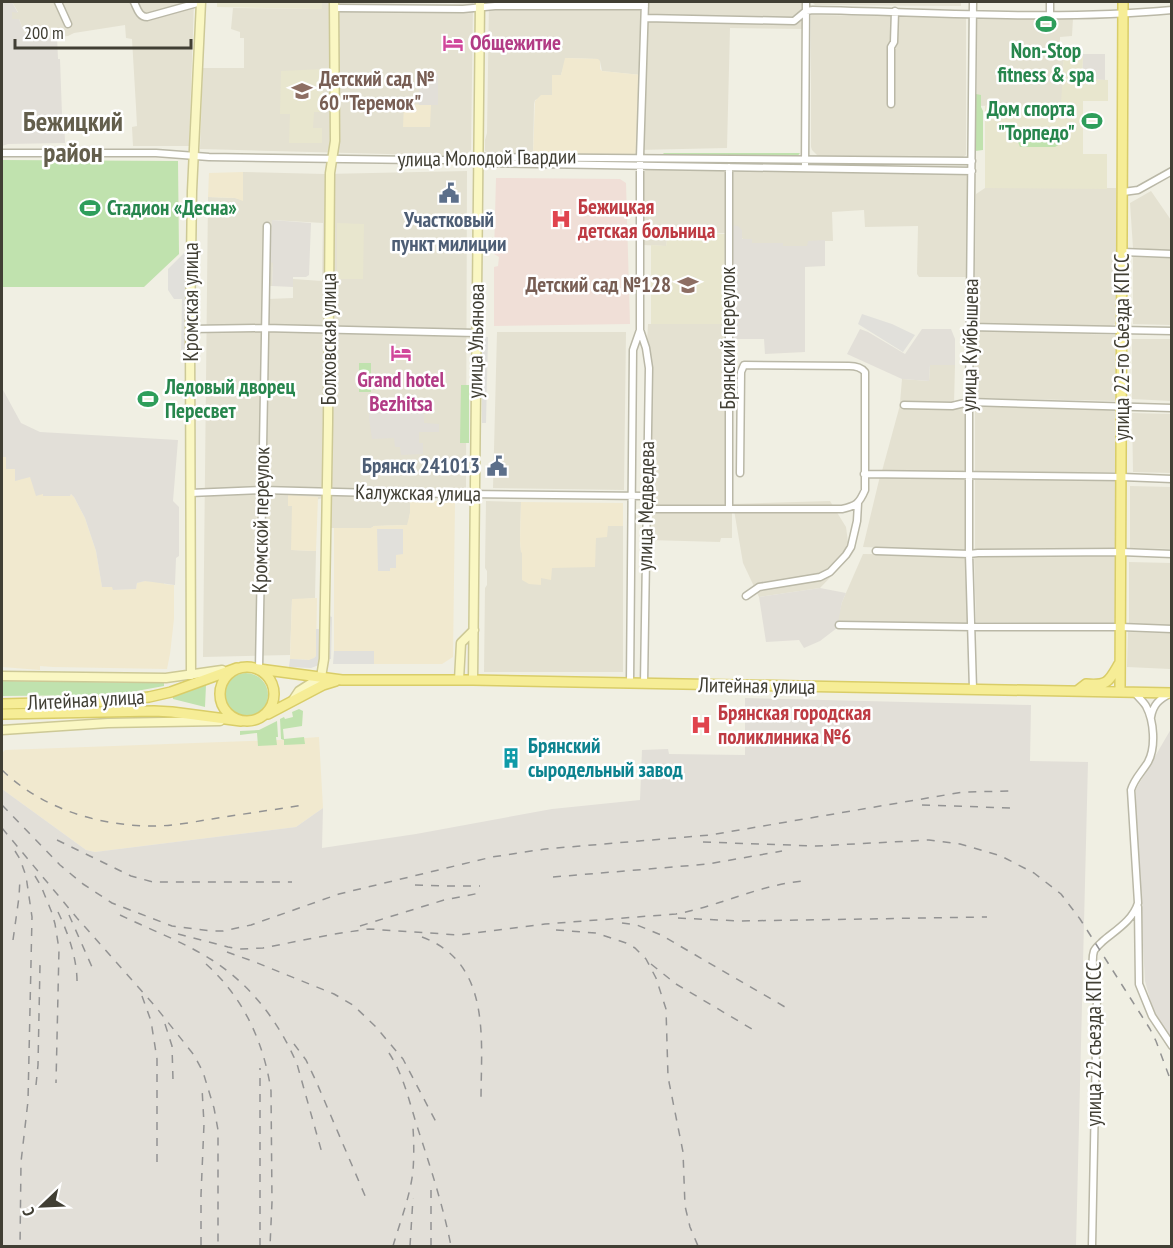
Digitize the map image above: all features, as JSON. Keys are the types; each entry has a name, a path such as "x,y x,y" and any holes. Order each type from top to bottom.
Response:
{"main road":[{"name":"улица 22-го Съезда КПСС","path":"1120,692 1124,2"},
{"path":"1077,691 1086,684 1097,685 1109,681 1121,662"},
{"path":"248,666 259,669 268,676 274,687 274,699 265,715 251,721 241,721 229,715 221,703 219,696 222,682 237,668 248,666"},
{"name":"Литейная улица","path":"2,704 114,701 149,697 171,692 237,668"},
{"name":"Литейная улица","path":"259,669 342,680 473,680 1172,693"},
{"name":"Литейная улица","path":"265,715 323,685 342,680"},
{"name":"Литейная улица","path":"2,714 154,711 241,721"}],"street":[{"path":"58,2 68,24"},
{"path":"134,2 144,17 201,2"},
{"name":"Кромская улица","path":"191,675 190,329 193,155 201,2"},
{"path":"805,168 806,2"},
{"path":"884,11 885,2"},
{"name":"улица Куйбышева","path":"973,2 969,402 969,554 973,689"},
{"path":"1050,2 1050,15"},
{"path":"334,5 463,9 480,4 495,6 645,4"},
{"name":"улица Ульянова","path":"473,680 480,4"},
{"name":"улица Медведева","path":"630,683 633,350 640,330 639,166 645,4"},
{"name":"Болховская улица","path":"321,677 324,659 327,491 330,173 335,130 334,5"},
{"path":"645,18 794,21 806,11 1050,15 1123,14 1172,10"},
{"path":"891,104 891,47 894,42 895,11"},
{"name":"улица Молодой Гвардии","path":"2,153 156,153 208,157 333,159 478,160 640,157 972,161"},
{"name":"улица Молодой Гвардии","path":"478,160 639,166 972,171"},
{"name":"Брянский переулок","path":"729,167 729,509"},
{"path":"1123,192 1138,190 1172,171"},
{"name":"Кромской переулок","path":"259,669 267,226"},
{"path":"1123,252 1172,254"},
{"path":"970,327 1172,331"},
{"path":"190,329 264,328 476,333"},
{"name":"улица Медведева","path":"640,330 646,346 649,368 644,684"},
{"path":"740,472 741,372 744,365 855,366 865,372 865,490 858,503 857,521 846,555 827,575 759,587 746,596"},
{"path":"904,405 951,406 969,402 1172,408"},
{"path":"864,474 1172,479"},
{"name":"Калужская улица","path":"190,493 262,490 646,496"},
{"path":"646,509 842,509 858,503"},
{"path":"876,551 969,554 1121,552 1172,554"},
{"path":"839,625 1172,629"},
{"path":"459,680 461,643 474,630"},
{"path":"2,676 156,678 237,668"},
{"path":"292,701 299,691 321,677"},
{"path":"1134,692 1142,700 1151,717"},
{"path":"1172,693 1158,701 1152,710 1153,738 1150,757 1131,790 1139,984 1152,1016 1172,1046"},
{"path":"2,730 108,723 241,721"},
{"name":"улица 22 съезда КПСС","path":"1092,1246 1096,1007 1094,952 1097,946 1132,916 1137,903"}],"shaded area":[{"path":"2,2 12,2 18,13 12,12 12,19 19,19 27,39 57,36 65,143 2,146"},
{"path":"12,2 194,2 189,146 133,146 132,127 137,126 132,39 126,38 125,25 74,33 68,36 31,40 27,39 19,19 12,20 12,12 18,12"},
{"path":"217,2 322,2 322,9 217,7"},
{"path":"322,2 473,3 471,150 464,156 200,149 203,68 244,68 244,38 240,38 240,32 231,29 233,8 322,9"},
{"path":"489,2 803,2 804,29 730,28 727,148 637,150 641,75 602,71 598,59 566,58 552,95 535,100 533,155 491,154 485,151"},
{"path":"812,2 961,2 961,6 815,5"},
{"path":"811,15 966,17 966,155 958,160 823,158 817,155 811,147"},
{"path":"977,17 1073,18 1072,36 1060,37 1060,54 1064,54 1062,104 977,106"},
{"path":"1064,54 1083,54 1082,79 1108,80 1108,101 1083,101 1083,154 1107,154 1107,189 985,188 985,106 1061,104"},
{"path":"1083,54 1105,54 1105,80 1082,79"},
{"path":"565,58 598,59 602,71 641,75 635,154 533,155 535,101 541,95 552,95 552,75 561,75"},
{"name":"Детский сад № 60 \"Теремок\"","path":"323,69 322,112 314,112 313,128 322,128 322,143 289,143 290,114 280,114 281,71"},
{"path":"438,74 438,105 419,105 419,75"},
{"path":"404,104 431,105 430,127 403,127"},
{"path":"650,168 965,173 970,176 966,277 919,277 917,274 918,226 865,227 864,210 832,212 833,241 808,241 808,246 752,243 730,233 668,234 666,246 642,245 644,171"},
{"path":"467,171 466,489 410,489 408,525 327,528 327,497 292,506 292,550 316,551 315,598 292,600 290,655 203,657 208,197 243,200 243,172 325,174","holes":["272,220 323,223 322,281 293,279 293,298 268,299 269,286 272,286 273,262 270,262"]},
{"path":"243,172 243,201 235,198 208,197 209,173"},
{"name":"Бежицкая детская больница","path":"496,178 620,179 626,183 630,324 494,326 494,267 498,266 499,257 494,254"},
{"path":"985,188 1116,188 1117,323 1109,327 974,325 976,194"},
{"path":"1151,191 1171,220 1171,251 1133,248 1130,203"},
{"path":"272,220 311,223 309,275 293,277 293,287 272,286 273,263 270,262"},
{"path":"337,223 364,224 363,279 337,279"},
{"path":"730,225 738,226 742,230 742,239 752,239 752,243 807,246 808,241 825,240 825,266 805,267 805,352 765,354 764,339 732,339 733,265 729,265"},
{"name":"Детский сад №128","path":"668,234 725,234 724,324 651,324 651,245 666,246"},
{"path":"184,253 187,253 186,354 181,354 182,299 174,299 168,290 168,269"},
{"path":"1133,257 1171,258 1171,325 1133,324"},
{"path":"862,314 915,335 903,352 858,324"},
{"path":"648,324 724,324 726,341 725,458 732,465 732,538 721,538 720,542 649,540 651,359 647,342"},
{"path":"860,329 905,354 922,329 951,329 955,339 955,365 930,365 929,381 902,379 847,354"},
{"path":"974,330 1117,335 1116,401 974,398"},
{"path":"497,332 626,332 624,490 493,488"},
{"path":"482,337 488,337 486,423 482,423"},
{"path":"1132,339 1171,339 1171,401 1132,399"},
{"path":"930,365 955,365 954,404 900,403 902,379 929,381"},
{"path":"2,388 21,423 40,432 178,440 173,501 179,507 179,556 176,558 175,585 145,581 137,583 136,589 113,590 112,587 102,587 96,551 85,518 74,497 71,494 70,496 43,496 43,494 36,496 30,477 15,481 15,469 6,469 6,457 2,457"},
{"path":"900,405 954,407 966,405 967,467 965,470 888,473 882,471"},
{"path":"975,407 1117,407 1116,472 975,473"},
{"path":"369,411 424,412 424,423 439,424 439,432 419,432 419,443 423,443 423,454 401,455 400,447 395,447 394,438 372,439"},
{"path":"1132,413 1171,414 1171,473 1133,472"},
{"path":"2,457 6,457 6,468 15,468 15,479 30,477 44,496 70,496 71,494 74,497 85,518 96,551 102,587 113,587 113,590 136,589 137,583 145,581 174,585 174,619 167,669 40,666 40,670 2,667"},
{"path":"880,476 963,477 967,483 968,550 863,547"},
{"path":"1116,478 1117,548 975,549 975,480"},
{"path":"1130,486 1171,487 1171,549 1130,548"},
{"path":"288,495 318,497 316,551 291,550 292,506 288,506"},
{"path":"410,501 455,502 453,657 442,664 374,664 374,652 334,651 334,528 407,525"},
{"path":"486,501 521,502 522,580 541,578 596,538 608,526 623,526 623,672 484,672 485,588 487,585"},
{"path":"830,501 846,527 850,557 820,588 759,597 743,563 733,504"},
{"path":"521,502 623,503 623,526 608,526 607,537 596,538 595,567 552,568 551,580 541,578 541,585 529,584 522,580"},
{"path":"377,529 403,529 403,554 396,555 396,568 390,568 390,571 378,571"},
{"path":"863,554 965,555 967,558 968,624 837,622 842,602"},
{"path":"974,554 1117,555 1116,624 976,622"},
{"path":"1129,562 1171,563 1171,625 1129,624"},
{"path":"820,588 846,593 837,628 820,641 804,648 799,640 766,642 759,597"},
{"path":"317,598 316,656 312,660 290,659 292,599"},
{"path":"324,614 332,617 331,659 324,659 319,665 311,668 289,667 290,659 309,660 316,656 316,629 324,629"},
{"path":"1128,632 1171,633 1170,669 1127,667"},
{"path":"334,651 374,651 374,664 333,664"},
{"path":"745,698 1031,705 1030,761 1088,762 1076,1246 2,1246 2,789 86,850 95,852 296,827 323,808 322,848 416,834 552,809 640,800 642,750 668,749 669,754 745,755"},
{"path":"1171,729 1171,1042 1154,1014 1145,981 1136,789"},
{"path":"319,737 323,808 296,827 95,852 86,850 2,789 2,753 5,750"}],"green space":[{"path":"976,94 981,95 983,111 983,150 975,151 975,98"},
{"path":"1031,136 1032,139 1063,139 1063,142 1055,147 1020,147 1019,137"},
{"path":"663,153 800,153 795,157 666,156"},
{"name":"Стадион «Десна»","path":"2,160 178,161 179,254 144,287 2,287"},
{"path":"359,363 371,363 371,392 359,392"},
{"path":"461,385 469,385 469,443 460,443"},
{"path":"246,673 255,674 262,679 267,686 267,704 262,711 255,716 246,717 237,716 230,711 225,704 224,695 225,686 230,679 237,674"},
{"path":"2,681 164,683 164,686 101,695 2,696"},
{"path":"206,685 205,707 173,699 173,697"},
{"path":"299,709 303,711 302,726 283,729 284,739 304,737 305,744 284,745 284,740 281,739 280,719 293,717 292,712"},
{"path":"277,721 277,745 258,746 257,733 240,735 240,731 259,730"}],"railway":[{"path":"2,770 34,795 52,804 112,823 175,825 303,805"},
{"path":"2,805 60,865 112,903 172,926 223,931 251,925 339,894 492,857 545,849 710,835 963,792 1012,791"},
{"path":"922,805 1012,808"},
{"path":"2,828 155,1006 194,1055 203,1072 218,1130 218,1246"},
{"path":"57,840 131,876 153,882 292,882"},
{"path":"703,842 816,846 929,840 960,844 1001,856 1034,873 1061,894 1080,919 1150,1029 1172,1084"},
{"path":"15,851 26,876 32,917 28,1101 21,1162 20,1246"},
{"path":"553,877 708,864 782,851"},
{"path":"35,876 52,913 59,949 56,1083"},
{"path":"13,940 20,878"},
{"path":"178,934 240,949 263,948 369,929 459,935 545,924 676,914 772,886 805,881"},
{"path":"415,885 480,886"},
{"path":"360,926 444,900 480,893"},
{"path":"58,912 72,948 77,987"},
{"path":"69,915 92,967"},
{"path":"120,915 212,960 251,993 272,1019 290,1048 297,1064 322,1153"},
{"path":"678,918 739,921 987,917"},
{"path":"622,923 637,925 661,935 785,1007"},
{"path":"556,930 596,933 626,943 646,959 656,978 666,1009 668,1077 683,1152 685,1206 698,1246"},
{"path":"422,937 445,949 461,965 471,984 478,1006 481,1029 481,1100"},
{"path":"227,952 334,994 353,1005 375,1026 403,1059 436,1122"},
{"path":"206,964 231,991 250,1021 268,1073 271,1091 270,1246"},
{"path":"651,964 676,984 757,1032"},
{"path":"36,1085 40,965"},
{"path":"142,996 151,1021 157,1059 157,1168"},
{"path":"165,1024 172,1046 173,1080"},
{"path":"294,1044 306,1060 316,1081 366,1198"},
{"path":"389,1053 406,1089 436,1186 451,1246"},
{"path":"260,1068 260,1246"},
{"path":"201,1245 204,1124 202,1088"},
{"path":"393,1246 412,1181 413,1128"},
{"path":"431,1186 431,1246"},
{"path":"410,1246 413,1198"}],"place":[{"name":"Non-Stop fitness & spa","path":"1046,24"},
{"name":"Общежитие","path":"453,43"},
{"name":"Детский сад № 60 \"Теремок\"","path":"302,91"},
{"name":"Дом спорта \"Торпедо\"","path":"1092,121"},
{"name":"Участковый пункт милиции","path":"449,193"},
{"name":"Стадион «Десна»","path":"90,208"},
{"name":"Бежицкая детская больница","path":"561,219"},
{"name":"Детский сад №128","path":"688,285"},
{"name":"Grand hotel Bezhitsa","path":"401,353"},
{"name":"Ледовый дворец Пересвет","path":"148,399"},
{"name":"Брянск 241013","path":"497,466"},
{"name":"Брянская городская поликлиника №6","path":"701,725"},
{"name":"Брянский сыродельный завод","path":"511,758"}],"district":[{"name":"Бежицкий район","path":"73,138"}]}
